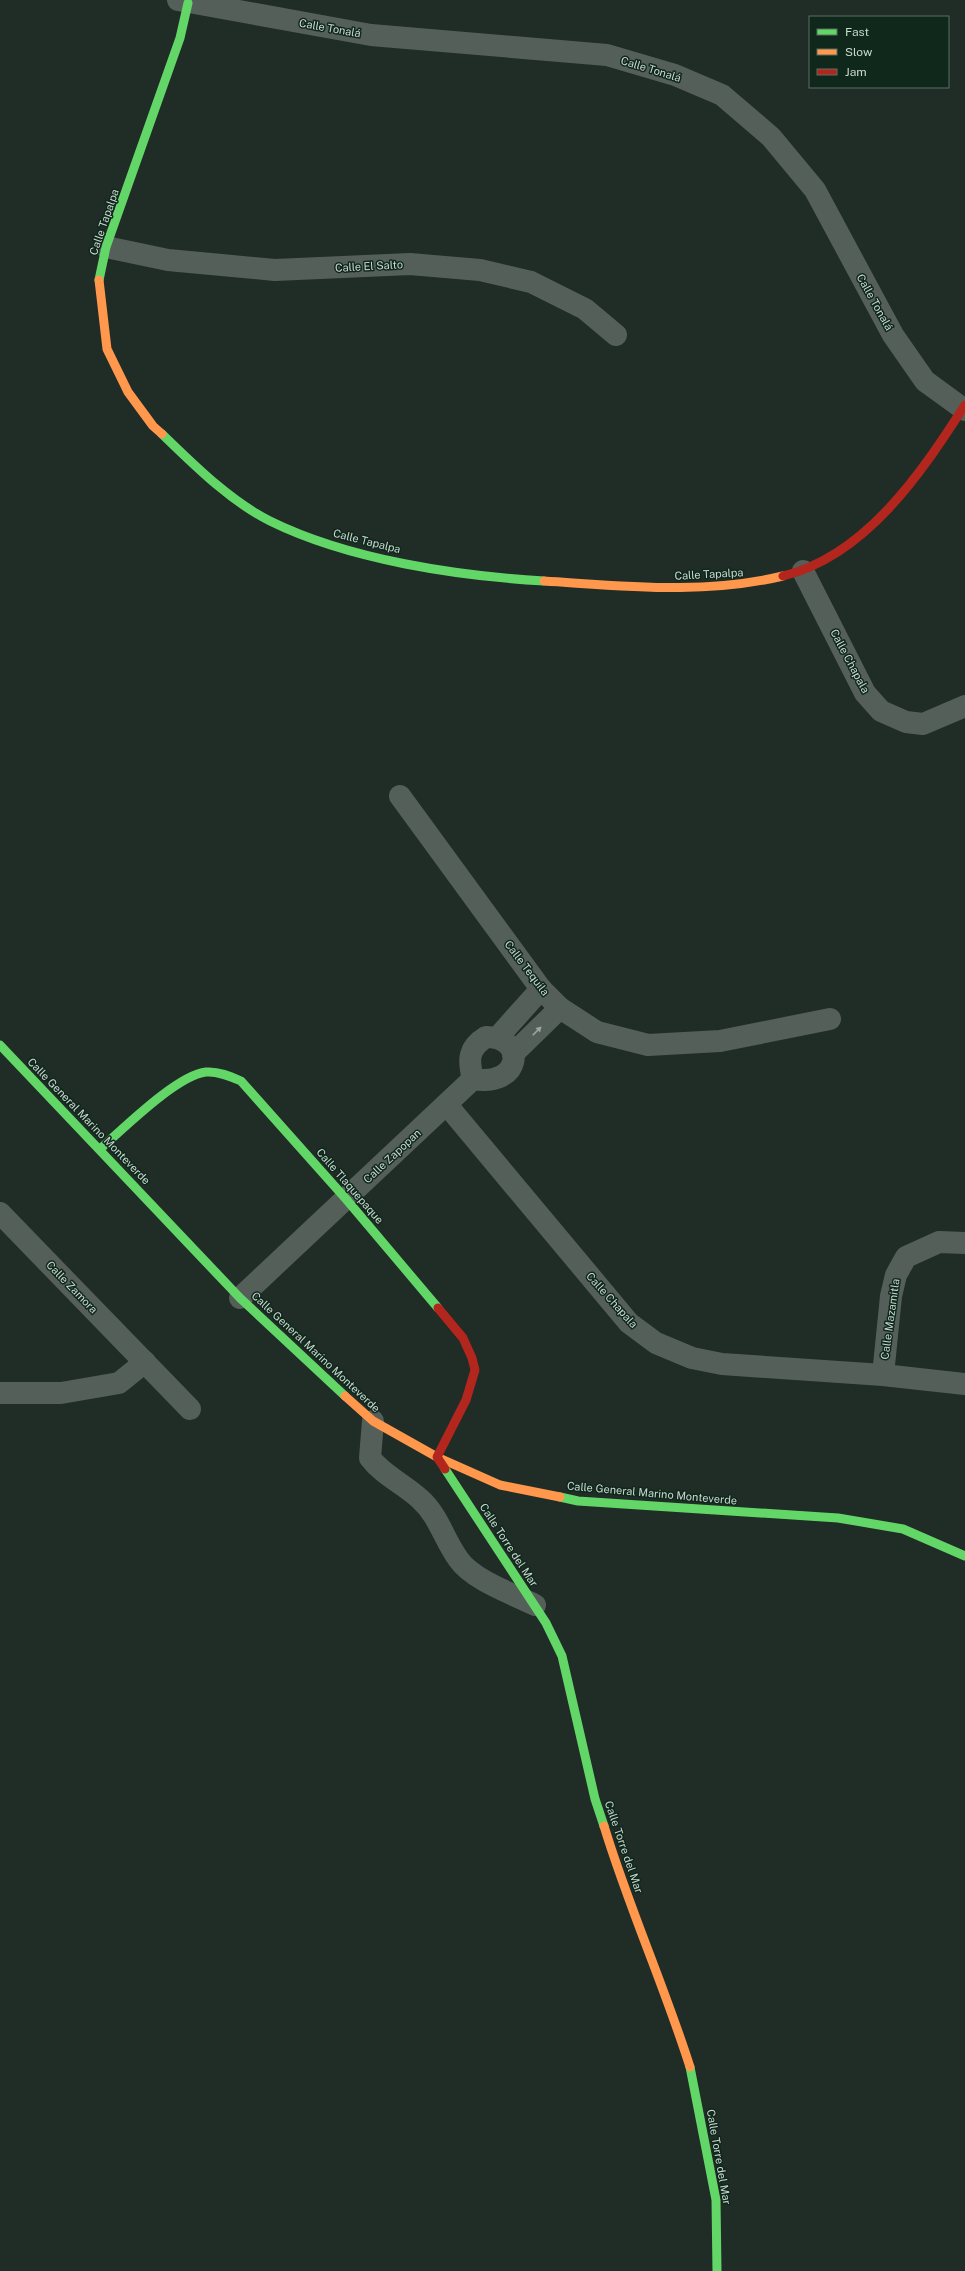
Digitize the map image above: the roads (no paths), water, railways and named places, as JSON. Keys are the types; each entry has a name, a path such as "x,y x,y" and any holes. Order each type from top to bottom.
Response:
{"street":[{"name":"Calle Tapalpa","path":"183,1 180,38 148,133 106,247 98,283 107,348 128,392 153,426 213,483 270,521 337,547 403,563 491,578 687,589 750,584 803,571 855,540 905,491 934,453 964,408"},
{"name":"Calle Tonalá","path":"183,1 371,35 607,55 675,75 722,95 771,137 815,190 893,335 926,381 964,408"},
{"name":"Calle El Salto","path":"106,247 168,260 275,270 410,264 480,270 531,282 585,309 616,336"},
{"name":"Calle Chapala","path":"803,571 865,693 881,711 906,722 923,724 965,706"},
{"name":"Calle Tequila","path":"400,796 541,989 560,1008 597,1032 648,1045 720,1041 830,1019"},
{"path":"498,1037 541,989"},
{"path":"514,1054 560,1008"},
{"path":"486,1037 498,1037 508,1043 514,1054 513,1064 508,1073 498,1079 486,1082 473,1079 470,1067 470,1053 476,1043 486,1037"},
{"name":"Calle General Marino Monteverde","path":"4,1056 100,1149 240,1298 373,1422 437,1457 500,1485 578,1501 838,1518 903,1529 933,1540 965,1556"},
{"name":"Calle Tlaquepaque","path":"100,1149 181,1083 201,1073 223,1072 241,1081 346,1199 452,1324 463,1338 472,1355 475,1371 470,1389 437,1457"},
{"name":"Calle Zapopan","path":"240,1298 448,1105 473,1079"},
{"name":"Calle Chapala","path":"448,1105 629,1323 656,1343 692,1358 722,1364 883,1375 965,1384"},
{"name":"Calle Zamora","path":"0,1213 190,1409"},
{"name":"Calle Mazamitla","path":"883,1375 891,1296 896,1275 906,1257 939,1242 965,1243"},
{"path":"0,1392 61,1393 119,1383 145,1362"},
{"path":"373,1422 370,1458 379,1469 420,1499 438,1519 459,1561 477,1576 535,1605"},
{"name":"Calle Torre del Mar","path":"437,1457 535,1605 562,1656 595,1799 622,1885 644,1935 690,2066 716,2200 718,2251 717,2271"}]}
